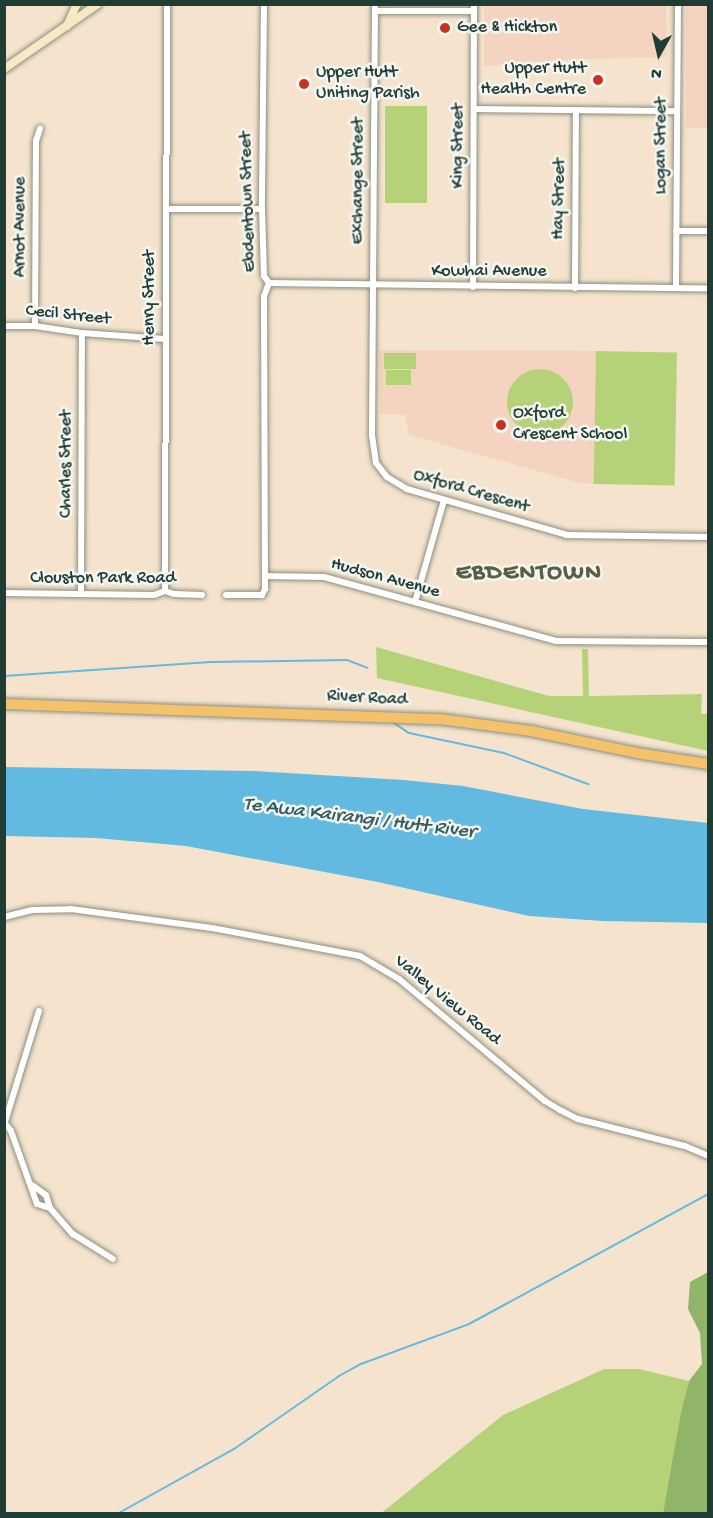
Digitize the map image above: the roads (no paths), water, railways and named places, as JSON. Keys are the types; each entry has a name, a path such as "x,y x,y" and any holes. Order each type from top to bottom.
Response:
{"highway":[{"name":"River Road","path":"4,705 282,712 440,719 523,730 637,753 708,764"}],"main road":[{"path":"66,26 77,4"},
{"path":"4,69 98,4"}],"street":[{"name":"Henry Street","path":"165,591 167,576 165,339 167,4"},
{"name":"Ebdentown Street","path":"264,4 262,208 264,276 269,283 264,296 265,576"},
{"name":"Logan Street","path":"675,287 678,4"},
{"path":"375,8 474,8"},
{"name":"Exchange Street","path":"373,286 375,8"},
{"name":"King Street","path":"473,287 474,8"},
{"path":"474,109 677,111"},
{"name":"Hay Street","path":"574,288 576,110"},
{"name":"Arnot Avenue","path":"35,326 36,141 40,129"},
{"path":"166,209 262,208"},
{"path":"676,231 708,231"},
{"name":"Kowhai Avenue","path":"269,283 373,286 708,288"},
{"name":"Oxford Crescent","path":"373,286 373,455 381,471 396,484 444,500 573,536 708,537"},
{"name":"Cecil Street","path":"4,326 35,326 82,333 165,339"},
{"name":"Charles Street","path":"81,594 82,333"},
{"path":"415,602 444,500"},
{"path":"226,595 262,595 265,589 265,576"},
{"name":"Hudson Avenue","path":"265,576 324,577 556,641 708,642"},
{"name":"Clouston Park Road","path":"4,593 154,595 165,591 174,594 201,595"},
{"name":"Valley View Road","path":"4,917 32,910 71,909 212,928 360,956 399,979 545,1101 560,1110 578,1119 685,1146 708,1156"},
{"path":"39,1011 5,1122 32,1185 37,1204 51,1208"},
{"path":"4,1133 14,1142"},
{"path":"32,1185 46,1195 51,1208 74,1234 113,1259"}],"water":[{"name":"Te Awa Kairangi / Hutt River","path":"4,767 253,771 404,780 463,786 583,809 708,823 708,923 603,921 529,916 378,882 186,846 96,838 5,836"}],"waterway":[{"path":"4,676 211,662 347,660 368,668"},
{"path":"394,723 409,733 504,753 588,784"},
{"path":"117,1514 234,1449 339,1376 361,1364 469,1324 708,1194"}],"place":[{"name":"Gee & Hickton","path":"445,28"},
{"name":"Upper Hutt Health Centre","path":"598,80"},
{"name":"Upper Hutt Uniting Parish","path":"304,84"},
{"name":"Oxford Crescent School","path":"501,425"}],"district":[{"name":"EBDENTOWN","path":"529,574"}]}
